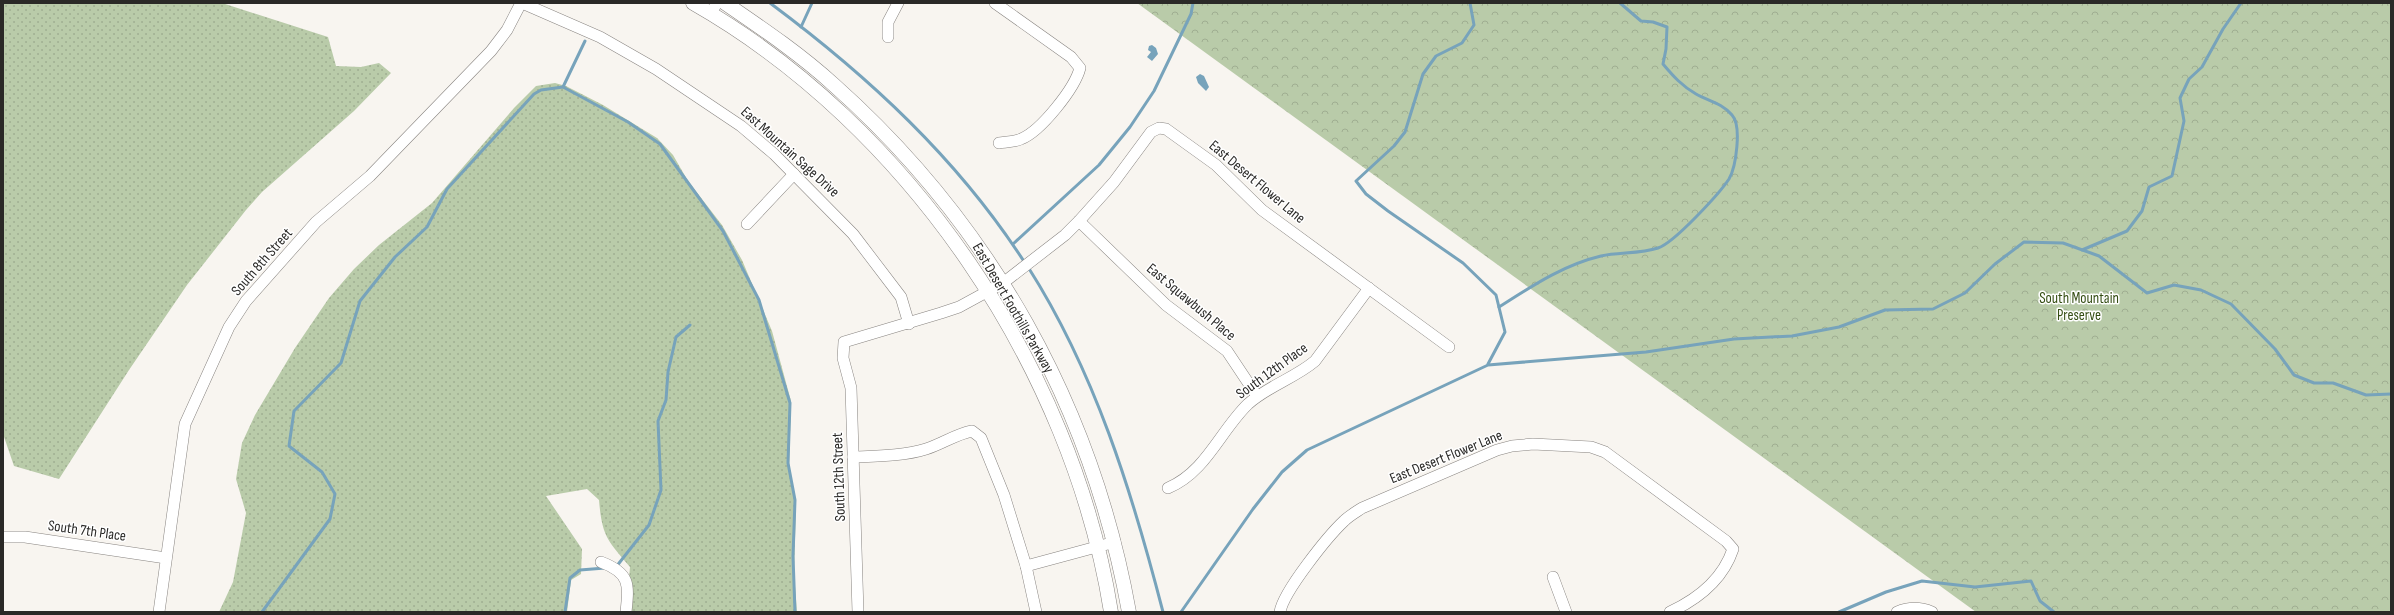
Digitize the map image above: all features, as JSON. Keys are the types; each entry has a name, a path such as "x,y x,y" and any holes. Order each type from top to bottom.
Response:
{"street":[{"name":"East Mountain Sage Drive","path":"521,3 600,37 696,93 741,126 794,174 853,234 901,297 909,324"},
{"name":"South 8th Street","path":"159,612 185,424 229,327 246,301 316,222 370,176 491,51 507,30 521,3"},
{"name":"East Desert Foothills Parkway","path":"694,3 722,8 798,54 834,84 894,142 938,191 966,228 1002,283 1035,339 1069,407 1105,506 1115,542 1129,612"},
{"path":"888,37 888,22 898,3"},
{"path":"996,3 1071,57 1080,68 1077,78 1042,125 1021,139 999,143"},
{"name":"East Desert Foothills Parkway","path":"722,8 825,100 880,153 926,205 988,292 1028,361 1054,418 1074,470 1098,546 1111,612"},
{"name":"East Desert Flower Lane","path":"1080,221 1114,182 1151,132 1159,128 1166,130 1216,165 1262,210 1450,348"},
{"path":"880,153 894,142"},
{"path":"748,224 794,174"},
{"path":"909,324 959,307 988,292 1037,257 1080,221"},
{"name":"East Squawbush Place","path":"1080,221 1166,305 1226,351 1257,396"},
{"name":"South 12th Place","path":"1168,488 1190,475 1239,414 1257,396 1306,368 1315,360 1369,288"},
{"name":"South 12th Street","path":"858,612 851,388 843,358 844,342 909,324"},
{"path":"853,457 896,454 926,449 963,432 972,431 982,438 1004,495 1026,566 1036,612"},
{"name":"East Desert Flower Lane","path":"1281,608 1329,538 1345,520 1362,508 1497,450 1512,446 1533,444 1591,447 1605,452 1726,541 1733,549 1729,561 1715,581 1692,602 1670,612"},
{"name":"South 7th Place","path":"3,537 25,537 166,558"},
{"path":"1026,566 1115,542"},
{"path":"601,562 616,568 625,576 628,593 626,612"},
{"path":"1553,577 1566,612"},
{"path":"1897,612 1912,608 1922,608 1932,612"}],"green space":[{"path":"3,3 222,3 328,37 336,66 361,67 379,63 391,73 354,111 262,192 246,210 187,285 129,370 59,479 14,466 3,434"},
{"name":"South Mountain Preserve","path":"1137,3 2391,3 2391,612 1976,612"},
{"path":"555,83 566,86 603,105 657,138 673,155 688,181 722,225 742,260 772,331 791,401 789,470 796,506 794,573 797,612 626,612 630,567 607,537 602,522 599,500 587,489 546,496 582,549 581,574 571,580 567,612 219,612 233,582 246,513 236,479 242,443 255,415 295,348 329,298 354,269 379,245 432,203 514,108 536,86"}],"water":[{"path":"1152,45 1156,48 1158,54 1152,61 1147,57 1151,52 1148,50 1149,46"},
{"path":"1200,74 1204,76 1209,87 1206,91 1198,83 1196,77"}],"waterway":[{"path":"770,3 842,60 909,121 941,154 971,189 999,225 1025,263"},
{"path":"801,27 812,3"},
{"path":"1013,244 1099,165 1130,127 1154,91 1191,14 1193,3"},
{"path":"1470,3 1474,25 1462,43 1436,56 1423,74 1405,132 1394,146 1356,181 1366,194 1388,211 1463,263 1496,295 1505,332 1488,364"},
{"path":"1499,307 1548,277 1587,260 1601,256 1651,250 1665,244 1685,228 1706,206 1724,186 1732,173 1737,147 1737,128 1732,115 1719,105 1686,88 1663,64 1666,49 1667,27 1653,22 1641,21 1620,3"},
{"path":"2082,250 2127,231 2142,211 2149,187 2172,176 2184,121 2180,98 2189,79 2202,67 2223,29 2241,3"},
{"path":"585,41 563,87 628,122 660,144 723,231 759,300 790,403 788,463 795,500 793,556 795,612"},
{"path":"262,612 330,519 335,494 322,472 289,446 294,411 341,363 360,301 395,257 427,227 447,189 534,94 541,90 563,87"},
{"path":"1181,612 1253,509 1282,472 1307,450 1488,365 1646,352 1734,339 1792,336 1839,327 1885,310 1933,309 1965,293 1995,264 2024,242 2063,243 2099,256 2147,293 2174,285 2201,290 2231,304 2275,349 2294,375 2314,383 2333,383 2366,395 2391,394"},
{"path":"1028,267 1052,307 1073,348 1109,434 1138,522 1163,612"},
{"path":"616,567 649,525 661,490 658,421 666,400 668,372 676,337 690,325"},
{"path":"565,612 570,578 580,570 605,568"},
{"path":"1839,612 1886,592 1922,581 1975,587 2031,581 2040,601 2054,612"}]}
